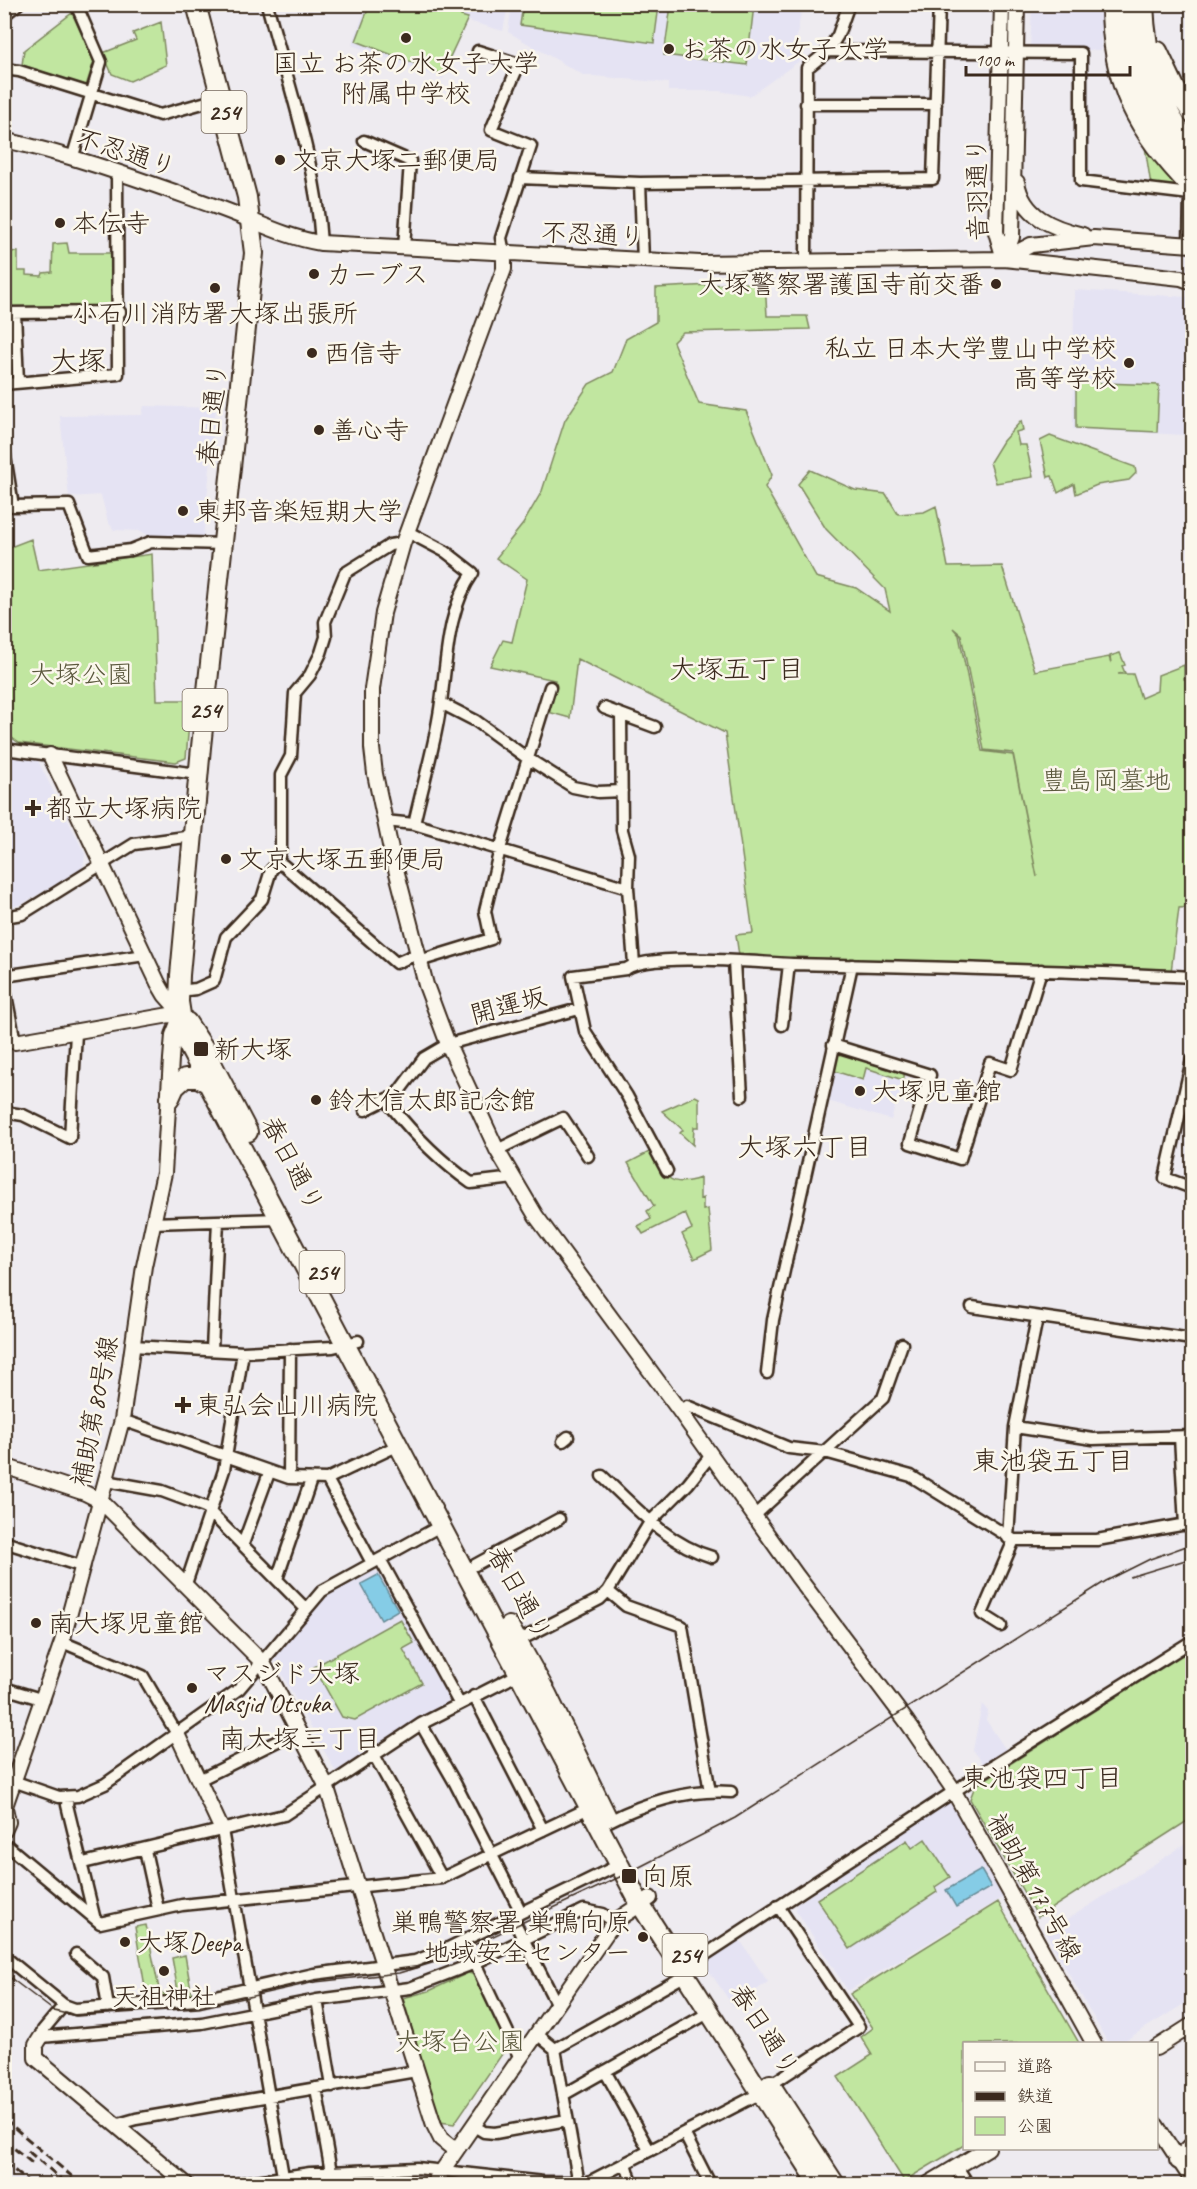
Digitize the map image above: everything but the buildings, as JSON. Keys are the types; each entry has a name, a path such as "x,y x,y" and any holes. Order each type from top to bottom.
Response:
{"highway":[{"name":"春日通り","path":"196,4 251,220 253,271 192,837 179,991 185,1040 280,1219 352,1343 475,1565 512,1644 519,1674 619,1865 645,1901 765,2089 819,2184"},
{"path":"1111,4 1114,56 1133,110 1153,144 1192,188"},
{"path":"1127,4 1132,61 1142,95 1165,138 1192,171"},
{"path":"1144,4 1147,42 1156,81 1173,120 1192,148"},
{"path":"1152,4 1154,40 1162,64 1192,114"},
{"name":"春日通り","path":"181,1013 204,1048 352,1343 399,1445 442,1525 512,1644 547,1694 645,1901"},
{"path":"170,1098 175,1087 185,1078 198,1078 209,1084"},
{"name":"春日通り","path":"688,1969 710,2012 835,2184"}],"street":[{"path":"4,15 18,4"},
{"path":"72,159 101,62 76,4"},
{"path":"267,4 312,167 320,210 321,243"},
{"path":"806,261 807,68 828,51 838,35 849,4"},
{"path":"520,178 640,183 933,179 939,4"},
{"name":"音羽通り","path":"1002,4 996,232 1004,259"},
{"name":"音羽通り","path":"1004,259 1012,237 1017,4"},
{"path":"478,51 519,64 491,130 531,146 501,238 504,253"},
{"path":"828,51 1081,53 1081,181 1190,194 1191,245"},
{"path":"4,69 19,71 160,114 221,98"},
{"path":"806,104 936,104"},
{"name":"不忍通り","path":"4,140 117,174 251,220 292,237 321,243 643,261 1004,259 1031,245 1094,237 1191,245"},
{"path":"364,141 410,161 404,248"},
{"path":"1014,156 1017,184 1028,208 1051,225 1094,237"},
{"path":"4,384 118,374 120,312 117,174"},
{"path":"640,183 643,261"},
{"name":"補助第177号線","path":"504,253 504,269 405,537 383,613 372,689 372,748 385,821 418,957 448,1044 497,1150 556,1246 910,1726 954,1791 1093,2042"},
{"path":"1004,259 1181,278 1192,282"},
{"path":"18,382 10,313 120,312"},
{"path":"4,450 13,506 69,505 88,555 131,550 151,542 224,544"},
{"path":"179,991 196,989 214,981 226,938 262,899 271,870 277,864 281,847 281,775 291,756 295,693 310,675 321,653 326,637 325,622 345,573 405,537 446,552 473,573 461,596 447,643 441,703 414,824"},
{"path":"277,864 283,865 396,963 491,939 484,911 500,849 550,687"},
{"path":"441,703 476,721 527,758 573,787 598,792 622,790"},
{"path":"604,708 655,727"},
{"path":"621,715 622,830 629,855 628,888 634,964"},
{"path":"4,749 198,774"},
{"path":"50,755 165,995 181,1013"},
{"path":"385,821 414,824 628,888"},
{"path":"4,917 22,914 134,844 192,837"},
{"path":"4,976 145,955"},
{"path":"667,1171 627,1096 585,1031 573,976 626,969 634,964 677,961 1041,970 1192,977"},
{"path":"734,962 742,1096"},
{"path":"782,1025 789,964"},
{"path":"767,1373 774,1314 852,965"},
{"path":"833,1045 930,1075 910,1143 960,1159 990,1063 1011,1070 1041,970"},
{"path":"4,985 10,1043 181,1013"},
{"name":"開運坂","path":"394,1098 424,1058 448,1044 579,1009"},
{"name":"補助第80号線","path":"5,1808 16,1782 62,1642 122,1420 152,1222 164,1173 173,1035 181,1013"},
{"path":"4,1112 23,1115 70,1138 76,1033"},
{"path":"1192,1060 1165,1179 1192,1188"},
{"path":"365,1110 394,1098 391,1106 417,1138 439,1160 471,1184 514,1178"},
{"path":"497,1150 563,1118 588,1156"},
{"path":"152,1222 280,1219"},
{"path":"212,1350 218,1221"},
{"path":"972,1307 1192,1339"},
{"path":"1002,1626 982,1614 1011,1539 1015,1427 1037,1318"},
{"path":"132,1346 243,1352 352,1343"},
{"path":"754,1516 883,1398 902,1344"},
{"path":"289,1478 290,1349"},
{"path":"186,1584 227,1458 243,1352"},
{"path":"679,1410 687,1406 789,1448 825,1452 911,1476 1011,1539 1097,1540 1189,1524 1180,1437"},
{"path":"122,1420 269,1473 311,1480 327,1479 399,1445"},
{"path":"1015,1427 1093,1439 1192,1436"},
{"path":"512,1644 600,1599 608,1591 650,1522 688,1484 711,1455"},
{"path":"4,1466 85,1492 101,1501 263,1663 326,1785 416,2071 438,2133 456,2151"},
{"path":"243,1544 269,1473"},
{"path":"602,1476 650,1522 690,1551 712,1557"},
{"path":"327,1479 459,1703"},
{"path":"277,1579 311,1480"},
{"path":"106,1481 162,1491 205,1507 305,1608"},
{"path":"475,1565 559,1519"},
{"path":"16,1782 59,1797 78,1796 98,1788 239,1689 263,1663 305,1608 322,1591 442,1525"},
{"path":"4,1542 84,1567"},
{"path":"608,1591 626,1606 682,1626 710,1792"},
{"path":"555,2049 688,1969 778,1906 954,1791 1192,1641"},
{"path":"62,1642 143,1676 177,1734 222,1830 283,2176"},
{"path":"83,1863 284,1815 421,1724 519,1674"},
{"path":"4,1688 44,1700"},
{"path":"474,1695 543,1830"},
{"path":"421,1724 492,1855 525,1939 557,2005"},
{"path":"199,1780 298,1731"},
{"path":"373,1754 442,1878"},
{"path":"609,1821 660,1798 731,1792"},
{"path":"68,1797 67,1805 97,1919"},
{"path":"4,1831 8,1822 5,1808"},
{"path":"4,1843 97,1919 235,1899 442,1878 589,1808"},
{"path":"145,1850 158,1909"},
{"path":"4,1956 64,2005 75,2009 198,2000 314,1974 415,1961 442,1951 619,1865"},
{"path":"433,2184 614,1922 645,1901"},
{"path":"236,2184 283,2176 311,2179 331,2172 444,2169 492,2181 579,2184 589,2182 765,2089 859,2027 778,1906"},
{"path":"41,2037 202,2023 317,2000 410,1988 475,1963 584,1910 603,1914 614,1922"},
{"path":"76,1954 103,1977 108,2007"},
{"path":"475,1963 520,2058"},
{"path":"317,2000 332,2086"},
{"path":"64,2005 43,2030 36,2045 36,2058 186,2184"},
{"path":"563,2094 710,2012"},
{"path":"1158,2047 1192,2025"},
{"path":"537,2034 555,2049 579,2184"},
{"path":"115,2126 136,2119 416,2071"},
{"path":"605,2071 649,2150"},
{"path":"316,2088 331,2172"},
{"path":"474,2126 484,2132 495,2133 567,2120"},
{"path":"1158,2126 1188,2154 1192,2180"},
{"path":"684,2133 710,2184"},
{"path":"928,2184 985,2150"},
{"path":"626,2163 632,2184"},
{"path":"957,2167 968,2184"}],"shaded area":[{"name":"国立 お茶の水女子大学 附属中学校","path":"367,5 508,5 503,31 465,20 443,79 352,45"},
{"name":"お茶の水女子大学","path":"512,5 790,5 801,12 796,41 805,57 750,96 719,91 668,91 668,83 583,75 508,32"},
{"path":"1032,5 1102,5 1101,50 1030,50"},
{"name":"私立 日本大学豊山中学校 高等学校","path":"1074,290 1187,297 1184,435 1073,429"},
{"name":"東邦音楽短期大学","path":"144,406 216,408 203,538 151,537 141,531 114,530 108,522 101,495 69,497 60,416 142,415"},
{"path":"1192,437 1192,678 1186,678"},
{"name":"都立大塚病院","path":"5,753 38,761 85,854 83,868 22,904 5,909"},
{"path":"865,1068 903,1080 891,1120 821,1099 828,1069 863,1079"},
{"path":"373,1571 382,1573 449,1697 447,1704 336,1772 274,1660 322,1599"},
{"path":"982,1704 988,1711 986,1720 1006,1750 984,1764 973,1750"},
{"path":"947,1803 952,1805 1004,1897 848,1991 796,1910 797,1904"},
{"path":"1192,1840 1192,1999 1123,2042 1107,2042 1046,1933"},
{"path":"738,1937 768,1982 733,2006 703,1962"}],"green space":[{"name":"国立 お茶の水女子大学 附属中学校","path":"370,4 447,5 463,9 461,16 468,18 442,74 356,41"},
{"path":"523,5 659,5 654,43 520,25"},
{"path":"671,5 754,5 747,65 664,55"},
{"path":"72,13 94,61 86,86 22,65 24,50"},
{"path":"161,22 166,65 130,81 112,74 103,53 136,40 133,33"},
{"path":"1145,147 1180,188 1151,185"},
{"path":"67,243 69,253 115,253 114,308 5,309 4,251 18,252 18,271 26,271 26,275 42,276 43,273 52,272 53,244"},
{"name":"豊島岡墓地","path":"765,282 767,316 807,316 810,329 683,332 673,342 699,404 746,411 772,475 765,487 816,577 856,588 890,611 885,589 826,529 798,484 810,470 855,490 886,494 898,514 924,512 936,506 948,567 1002,566 1035,671 1109,657 1111,663 1110,656 1120,653 1125,665 1122,666 1125,673 1118,674 1133,674 1141,698 1157,691 1158,675 1184,665 1184,679 1192,680 1192,907 1179,908 1171,972 739,956 736,935 753,933 725,733 577,659 570,718 548,712 555,680 490,666 503,640 512,642 527,579 496,558 523,524 542,491 565,420 589,384 613,372 626,339 656,322 656,288","holes":["953,628 961,635 984,750 1013,753 1037,877 1013,755 982,751 959,635"]},
{"path":"1076,382 1159,385 1157,432 1076,428"},
{"path":"1021,421 1023,430 1016,432 1019,445 1026,445 1033,477 996,483 990,462 1003,441"},
{"path":"1050,436 1135,467 1136,473 1129,480 1097,485 1076,494 1074,484 1058,493 1052,476 1048,477 1040,441"},
{"name":"大塚公園","path":"31,539 38,570 152,554 157,700 191,700 186,758 176,762 19,743 8,735 4,726 5,549"},
{"path":"833,1047 906,1068 903,1080 866,1068 863,1080 828,1069"},
{"path":"695,1096 699,1098 699,1127 694,1127 693,1145 680,1133 683,1130 662,1111"},
{"path":"651,1151 664,1173 674,1181 690,1181 700,1178 700,1199 703,1198 703,1210 708,1209 712,1250 694,1259 682,1234 692,1229 685,1213 643,1234 638,1226 651,1219 647,1211 654,1206 628,1163"},
{"path":"400,1619 414,1643 403,1649 422,1683 355,1720 342,1717 314,1667"},
{"path":"1192,1649 1192,1818 1038,1917 970,1799 975,1786"},
{"path":"925,1839 950,1877 935,1887 937,1892 850,1949 817,1899 907,1840 912,1848"},
{"path":"998,1902 1078,2042 963,2042 963,2146 904,2181 838,2077 872,2055 861,2037 873,2028 850,1994"},
{"path":"146,1925 160,1994 178,1991 172,1958 185,1955 192,1995 147,1999 135,1927"},
{"name":"大塚台公園","path":"468,1973 476,1975 509,2044 454,2124 440,2122 403,1998 429,1991"}],"water":[{"path":"378,1575 398,1610 381,1620 361,1584"},
{"path":"981,1870 991,1887 956,1907 946,1890"}],"tram line":[{"path":"4,1973 54,2011 76,2016 199,2008 315,1982 399,1973 442,1960 624,1875 735,1818 1106,1581 1150,1559 1192,1544"},
{"path":"1130,1577 1192,1558"}],"railway":[{"path":"4,2119 81,2184"},
{"path":"4,2140 32,2163"},
{"path":"28,2151 67,2184"},
{"path":"4,2162 31,2184"}],"place":[{"name":"国立 お茶の水女子大学 附属中学校","path":"406,38"},
{"name":"お茶の水女子大学","path":"669,49"},
{"name":"文京大塚二郵便局","path":"280,160"},
{"name":"本伝寺","path":"60,223"},
{"name":"カーブス","path":"314,274"},
{"name":"大塚警察署護国寺前交番","path":"996,284"},
{"name":"小石川消防署大塚出張所","path":"215,288"},
{"name":"西信寺","path":"312,353"},
{"name":"私立 日本大学豊山中学校 高等学校","path":"1129,363"},
{"name":"善心寺","path":"319,430"},
{"name":"東邦音楽短期大学","path":"183,511"},
{"name":"都立大塚病院","path":"33,808"},
{"name":"文京大塚五郵便局","path":"226,859"},
{"name":"新大塚","path":"201,1049"},
{"name":"大塚児童館","path":"860,1091"},
{"name":"鈴木信太郎記念館","path":"316,1100"},
{"name":"東弘会山川病院","path":"183,1405"},
{"name":"南大塚児童館","path":"36,1623"},
{"name":"マスジド大塚 Masjid Otsuka","path":"192,1688"},
{"name":"向原","path":"629,1876"},
{"name":"巣鴨警察署 巣鴨向原 地域安全センター","path":"643,1937"},
{"name":"大塚Deepa","path":"125,1942"},
{"name":"天祖神社","path":"164,1971"}],"district":[{"name":"大塚","path":"78,360"},
{"name":"大塚五丁目","path":"737,669"},
{"name":"大塚六丁目","path":"805,1147"},
{"name":"東池袋五丁目","path":"1053,1461"},
{"name":"南大塚三丁目","path":"300,1739"},
{"name":"東池袋四丁目","path":"1042,1778"}]}
